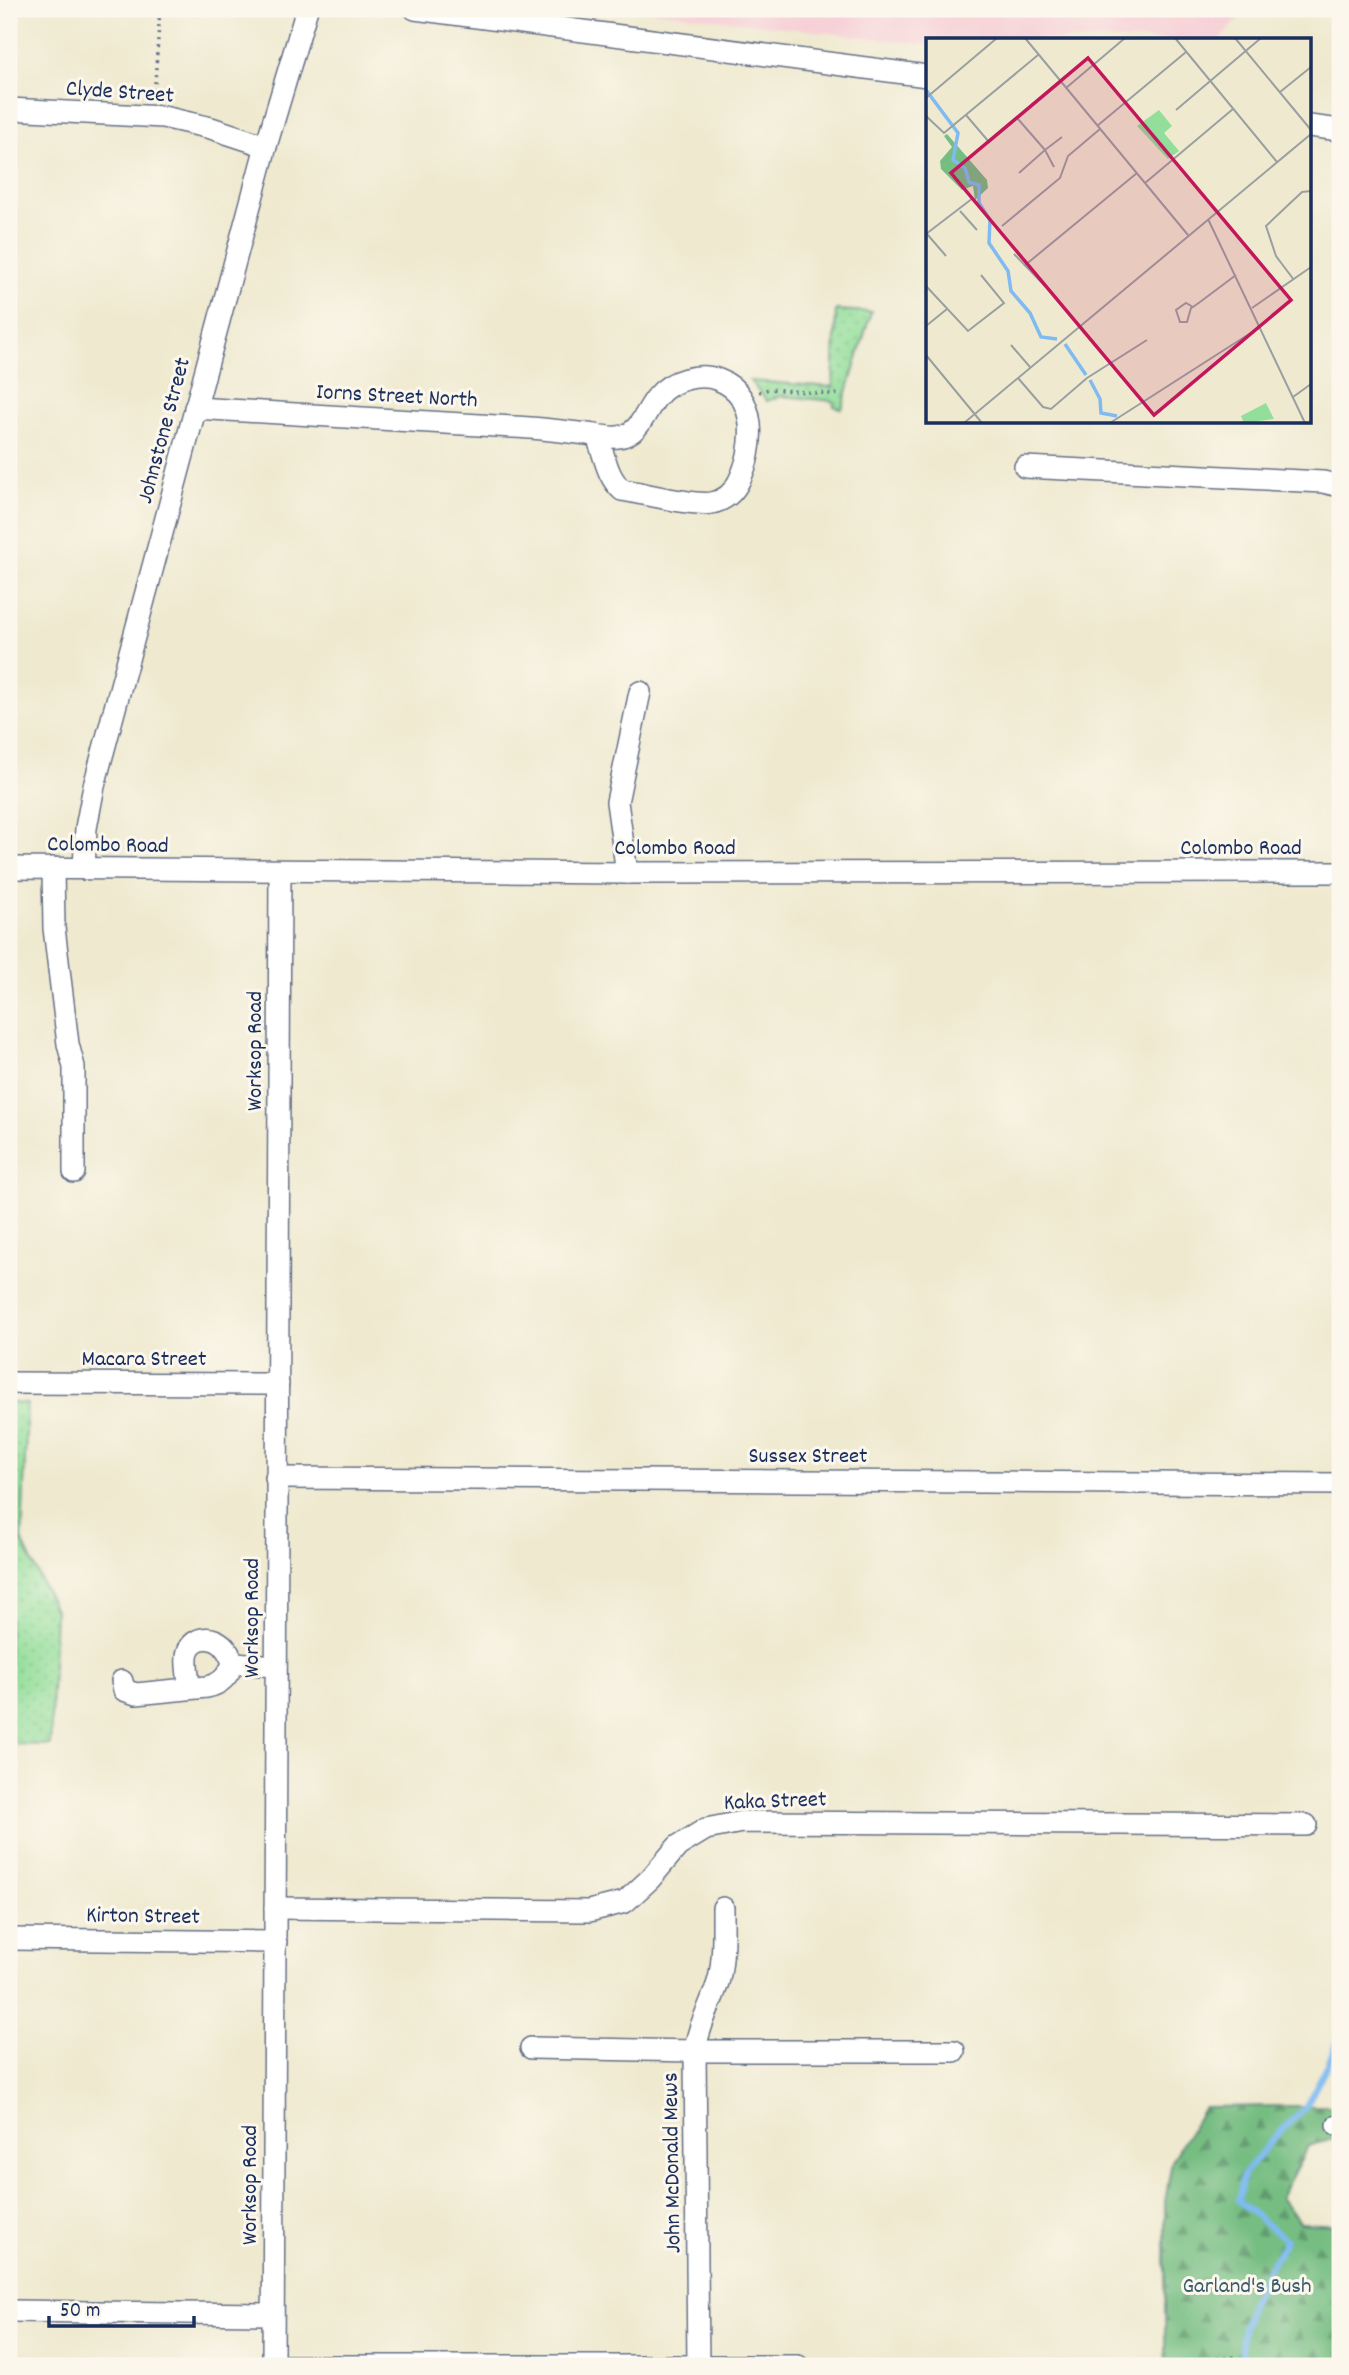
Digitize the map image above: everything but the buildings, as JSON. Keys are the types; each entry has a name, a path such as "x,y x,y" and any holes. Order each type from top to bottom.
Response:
{"street":[{"name":"Johnstone Street","path":"84,869 86,828 94,786 266,146 307,9"},
{"path":"415,9 926,76"},
{"name":"Clyde Street","path":"9,109 153,116 211,128 266,146"},
{"path":"1310,126 1340,130"},
{"name":"Iorns Street North","path":"195,408 536,428 620,438 634,431 657,397 668,386 687,378 718,379 733,387 743,397"},
{"path":"596,435 603,448 612,482 622,490 711,503 729,496 746,466 750,429 748,409 743,397"},
{"path":"1025,467 1323,482 1340,486"},
{"path":"627,873 617,803 640,692"},
{"name":"Colombo Road","path":"9,868 627,873 1340,872"},
{"path":"52,868 54,929 68,1044 74,1067 74,1172"},
{"name":"Worksop Road","path":"274,2366 280,871"},
{"name":"Macara Street","path":"9,1383 278,1384"},
{"name":"Sussex Street","path":"276,1478 1340,1483"},
{"path":"190,1688 187,1657 189,1650 198,1640 211,1638 223,1645 234,1663"},
{"path":"234,1663 276,1666"},
{"path":"122,1681 124,1690 136,1694 207,1687 226,1678 234,1663"},
{"name":"Kaka Street","path":"275,1908 589,1911 625,1902 650,1880 678,1846 706,1829 742,1822 1306,1825"},
{"path":"531,2048 695,2051 699,2029 719,1977 723,1948 723,1908"},
{"name":"Kirton Street","path":"9,1939 276,1942"},
{"name":"John McDonald Mews","path":"698,2366 695,2051 954,2051"},
{"path":"9,2311 273,2314"},
{"path":"274,2366 799,2366"}],"path":[{"path":"153,116 160,9"},
{"path":"743,397 769,389 842,396"},
{"path":"1198,2366 1213,2359 1234,2357 1233,2366"}],"shaded area":[{"path":"636,9 1247,9 1221,38 926,38 926,45"}],"green space":[{"path":"836,310 871,312 842,409 834,406 833,401 781,396 767,401 750,381 833,387"},
{"path":"9,1403 27,1404 22,1541 55,1610 50,1745 9,1744"},
{"name":"Garland's Bush","path":"1336,2106 1337,2138 1308,2146 1280,2198 1301,2223 1340,2225 1340,2366 1165,2366 1165,2202 1172,2161 1204,2107"}],"waterway":[{"path":"1243,2366 1242,2339 1248,2313 1265,2275 1286,2240 1238,2201 1243,2175 1306,2106 1328,2064 1340,2033"}]}
